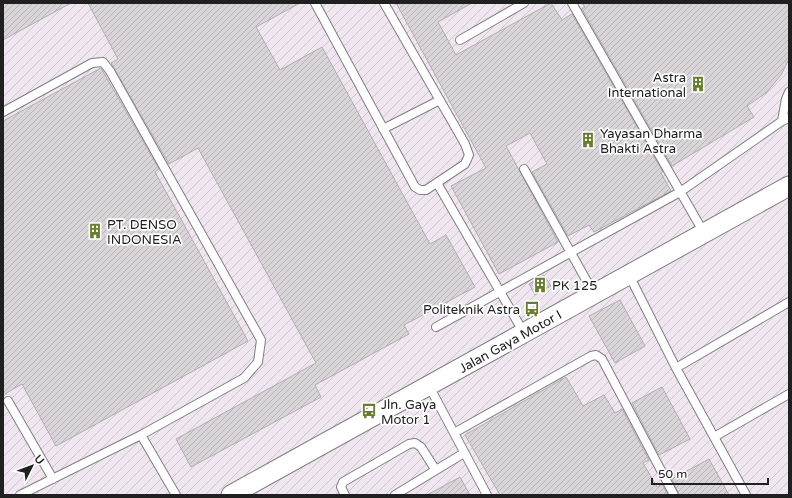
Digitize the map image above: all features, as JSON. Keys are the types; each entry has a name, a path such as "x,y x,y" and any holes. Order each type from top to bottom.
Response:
{"street":[{"name":"Jalan Gaya Motor I","path":"231,495 789,186"}],"lane":[{"path":"315,3 415,187 420,190 426,190 465,164 469,155 465,144 384,3"},
{"path":"460,40 524,3"},
{"path":"572,3 704,234"},
{"path":"3,112 92,62 103,62 110,71 261,340 258,362 244,378 141,434 20,495"},
{"path":"436,327 680,192 786,119 786,99 789,92"},
{"path":"383,129 440,100"},
{"path":"524,169 572,252 594,294"},
{"path":"436,183 524,333"},
{"path":"629,275 676,368 746,495"},
{"path":"676,368 789,302"},
{"path":"454,433 591,356 596,355 602,359 674,495"},
{"path":"429,386 487,495"},
{"path":"714,437 789,394"},
{"path":"8,401 53,479"},
{"path":"141,434 176,495"},
{"path":"345,495 341,487 345,480 408,444 415,443 421,447 435,469"},
{"path":"395,495 435,469 464,453"}],"shaded area":[{"name":"Astra International","path":"3,3 789,3 789,495 3,495"}],"building":[{"path":"3,3 71,3 3,40"},
{"path":"88,3 300,3 256,27 280,70 322,47 430,244 446,235 475,287 404,325 409,334 315,385 321,397 191,467 176,439 316,363 198,148 169,164 111,63 118,59"},
{"name":"Yayasan Dharma Bhakti Astra","path":"396,3 472,3 438,22 456,55 551,3 562,20 572,14 663,172 661,173 671,191 594,232 589,225 568,236 532,172 547,164 530,133 506,146 558,242 499,274 451,186 486,168"},
{"name":"Astra International","path":"582,3 789,3 789,59 781,75 766,93 747,106 754,117 672,166 582,9 585,7"},
{"name":"PT. DENSO INDONESIA","path":"101,68 159,169 155,172 248,341 56,446 22,384 3,395 3,121"},
{"name":"PK 125","path":"544,275 551,286 535,295 529,284"},
{"path":"620,300 645,346 615,363 589,316"},
{"path":"566,377 583,406 604,395 615,413 622,409 649,460 643,463 657,487 662,484 668,495 500,495 465,435"},
{"path":"662,387 690,439 659,455 632,403"},
{"path":"709,459 729,495 679,495 672,479"},
{"path":"460,477 470,495 427,495"}],"place":[{"name":"Astra International","path":"698,84"},
{"name":"Yayasan Dharma Bhakti Astra","path":"588,140"},
{"name":"PT. DENSO INDONESIA","path":"95,231"},
{"name":"PK 125","path":"540,285"},
{"name":"Politeknik Astra","path":"532,309"},
{"name":"Jln. Gaya Motor 1","path":"369,411"}]}
